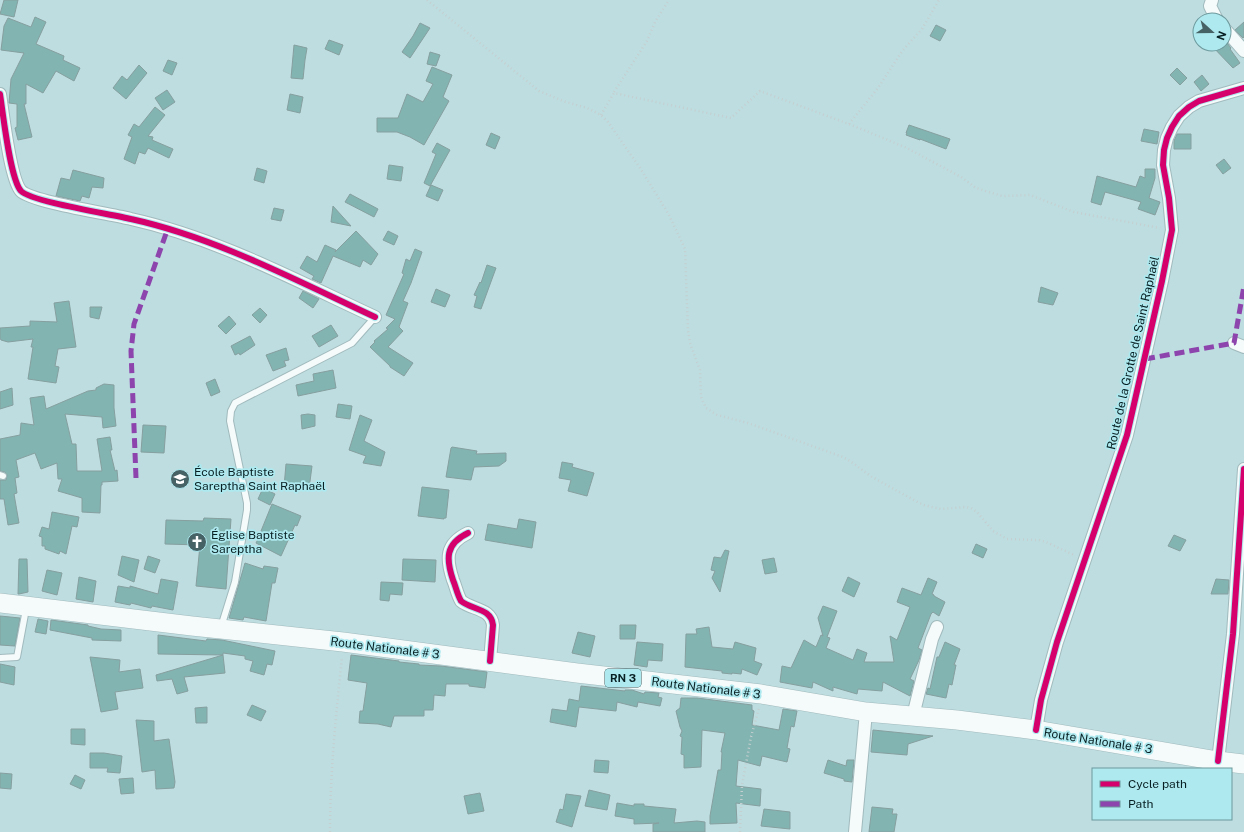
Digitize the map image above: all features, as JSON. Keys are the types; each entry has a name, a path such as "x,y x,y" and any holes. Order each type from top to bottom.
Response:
{"main road":[{"name":"Route Nationale # 3","path":"0,603 343,642 577,673 761,694 866,712 1036,730 1218,761 1244,764"}],"street":[{"path":"1212,0 1210,6 1213,12"},
{"path":"1232,37 1244,51"},
{"name":"Route de la Grotte de Saint Raphaël","path":"1036,730 1049,667 1127,435 1162,281 1172,230 1169,198 1163,165 1164,150 1172,127 1179,116 1189,107 1199,101 1244,88"},
{"path":"0,94 7,144 15,178 18,187 26,195 57,204 168,228 190,235 238,253 375,317"},
{"path":"1218,761 1233,634 1244,469"},
{"path":"468,533 458,539 450,550 448,558 449,566 461,601 464,604 487,613 493,620 494,624 490,661"},
{"path":"913,716 932,639 937,627"},
{"path":"855,832 866,712"}],"lane":[{"path":"221,629 235,582 247,510 230,422 231,411 235,403 352,343 375,317"},
{"path":"0,658 17,657 26,605"}],"path":[{"path":"427,0 538,91 587,108 601,115 608,122 640,168 669,215 685,249 688,330 690,343 700,370 701,397 706,408 717,415 748,423 843,457 872,477 924,505 942,510 965,507 971,508 977,512 993,531 1007,539 1039,540 1053,544 1085,561"},
{"path":"601,115 647,41 669,0"},
{"path":"849,124 878,88 903,50 922,29 939,0"},
{"path":"614,93 731,118 760,91 849,124 907,148 961,177 976,188 1002,196 1030,196 1074,212 1172,230"},
{"path":"330,832 330,796 343,642"},
{"path":"740,832 742,785 761,694"}],"building":[{"path":"4,0 18,0 14,17 0,14"},
{"path":"35,17 46,22 36,44 64,56 63,60 80,68 74,81 56,71 43,93 26,84 26,104 24,104 32,137 18,140 15,128 17,127 17,104 9,103 11,79 24,53 1,50 4,26 8,18 31,27"},
{"path":"1244,22 1244,37 1243,38 1235,30"},
{"path":"420,23 430,28 410,58 402,52"},
{"path":"936,25 946,30 940,41 930,36"},
{"path":"329,40 343,45 339,55 325,49"},
{"path":"294,45 307,48 303,79 291,78"},
{"path":"430,52 440,55 436,66 427,64"},
{"path":"1218,52 1232,52 1240,63 1233,68"},
{"path":"168,60 177,63 172,75 163,71"},
{"path":"139,65 147,73 126,99 113,88 122,76 127,80"},
{"path":"432,67 452,75 443,97 449,101 424,145 397,132 377,132 377,118 398,118 407,94 423,102 433,84 426,81"},
{"path":"1177,68 1187,78 1180,85 1170,75"},
{"path":"1202,75 1209,84 1201,91 1194,82"},
{"path":"167,90 175,102 163,110 155,98"},
{"path":"290,94 303,97 300,113 287,110"},
{"path":"155,107 165,115 148,136 153,137 152,140 173,149 169,158 148,148 145,154 139,152 135,164 124,159 132,137 128,135 134,124 139,127"},
{"path":"909,125 950,139 946,149 906,135"},
{"path":"1144,129 1159,132 1157,144 1141,141"},
{"path":"491,133 500,137 495,149 486,145"},
{"path":"1177,134 1191,134 1191,149 1174,149 1174,141"},
{"path":"437,143 450,150 430,186 424,183 436,154 432,152"},
{"path":"1224,159 1231,168 1223,174 1216,165"},
{"path":"389,165 403,167 401,181 387,179"},
{"path":"257,168 267,171 264,183 254,180"},
{"path":"1145,169 1155,169 1155,178 1149,198 1160,202 1155,215 1138,209 1141,202 1105,192 1101,205 1091,202 1097,176 1136,187 1140,176 1145,178"},
{"path":"73,170 104,178 103,188 92,187 89,198 82,196 80,201 56,196 61,178 70,180"},
{"path":"431,185 443,190 438,201 426,196"},
{"path":"350,194 378,209 374,217 345,202"},
{"path":"333,206 351,226 331,222"},
{"path":"274,208 284,210 281,221 271,219"},
{"path":"356,231 378,254 371,265 363,260 360,267 333,256 321,283 312,279 314,276 300,268 307,256 317,262 325,245 336,250 335,252"},
{"path":"388,231 398,236 394,245 383,240"},
{"path":"415,249 422,252 403,301 408,303 399,327 403,331 388,347 413,363 404,376 390,367 370,347 375,342 374,341 388,329 386,328 395,319 386,315 404,274 402,273 406,259 410,261"},
{"path":"487,265 496,268 481,309 474,307 477,296 474,295 480,282 481,283"},
{"path":"1041,287 1058,293 1053,305 1038,302"},
{"path":"436,289 450,295 445,307 431,302"},
{"path":"303,291 319,299 313,308 299,298"},
{"path":"69,301 76,347 58,349 55,366 59,367 56,383 28,379 33,339 8,342 1,340 0,328 30,326 30,321 57,322 54,303"},
{"path":"90,307 102,307 99,319 90,317"},
{"path":"260,308 267,315 260,323 252,315"},
{"path":"229,316 236,324 226,334 218,326"},
{"path":"331,325 338,336 319,347 312,336"},
{"path":"250,336 255,345 240,355 239,353 235,355 231,346"},
{"path":"286,348 289,360 284,361 286,366 273,371 266,355"},
{"path":"333,370 336,388 298,396 296,385 314,381 313,374"},
{"path":"215,379 220,392 211,396 206,383"},
{"path":"104,384 114,385 116,426 103,428 102,417 65,414 72,444 76,444 77,471 102,471 97,439 110,437 112,450 110,450 115,471 117,470 118,481 102,482 100,513 82,512 82,498 58,491 62,479 58,479 57,463 41,469 35,453 16,460 19,477 15,478 17,493 14,494 19,523 8,525 4,499 0,499 0,480 6,480 7,475 5,472 0,471 0,439 20,435 21,423 34,425 30,398 44,396 46,409 88,391 96,390 96,388"},
{"path":"12,388 13,405 0,409 0,392"},
{"path":"338,404 352,406 350,419 336,417"},
{"path":"301,415 315,415 315,426 302,429"},
{"path":"360,415 372,420 364,441 385,452 381,466 363,463 366,456 349,450"},
{"path":"143,425 166,426 164,453 141,452"},
{"path":"452,447 477,451 476,454 506,453 506,461 499,466 474,467 471,480 446,477"},
{"path":"562,462 573,464 572,467 594,473 587,496 568,491 571,480 559,478"},
{"path":"286,464 312,466 309,489 284,487"},
{"path":"422,487 449,490 446,518 418,516"},
{"path":"263,488 275,494 270,505 258,499"},
{"path":"272,504 301,516 297,526 295,525 281,556 256,543 262,532 261,531"},
{"path":"52,512 79,517 77,527 72,526 66,554 60,551 59,554 45,549 45,546 42,546 42,537 39,536 42,527 49,529"},
{"path":"204,518 231,519 226,589 196,586 200,545 165,544 166,520 203,521"},
{"path":"519,519 536,522 532,548 485,540 488,524 517,529"},
{"path":"1174,535 1186,540 1180,551 1168,546"},
{"path":"976,544 987,549 983,558 972,553"},
{"path":"725,550 729,551 720,592 712,578 715,571 711,570 714,557 721,558"},
{"path":"122,556 139,560 134,582 118,575"},
{"path":"148,556 160,560 155,573 144,569"},
{"path":"774,558 777,572 765,574 762,560"},
{"path":"19,559 27,559 28,592 18,594"},
{"path":"403,559 436,560 435,582 402,580"},
{"path":"245,563 263,569 264,566 278,568 275,583 272,583 266,621 244,617 243,620 229,618"},
{"path":"47,570 62,573 57,595 42,591"},
{"path":"79,577 96,581 93,602 76,599"},
{"path":"848,577 860,583 854,597 842,591"},
{"path":"928,578 937,582 932,594 945,602 939,616 933,612 931,614 918,648 922,650 910,679 914,681 910,696 883,682 882,691 858,689 857,694 833,687 833,691 813,682 812,688 780,682 782,666 791,668 804,640 816,647 821,635 823,636 818,618 823,606 837,611 827,637 830,638 826,648 853,660 857,649 867,653 864,662 894,662 890,636 897,640 910,607 897,602 902,588 921,595"},
{"path":"161,579 178,582 173,610 115,602 118,586 130,588 130,586 158,594"},
{"path":"1216,579 1229,580 1228,594 1211,594"},
{"path":"381,582 403,583 402,595 390,594 389,601 380,600"},
{"path":"0,616 20,618 15,646 0,645"},
{"path":"38,619 48,621 46,634 35,632"},
{"path":"51,620 88,625 101,629 121,630 121,641 92,640 92,638 50,630"},
{"path":"620,625 636,625 635,639 620,639"},
{"path":"709,627 712,647 733,649 735,642 756,648 754,661 762,664 757,675 742,669 741,674 732,674 722,673 722,671 685,667 686,634 697,634 696,629"},
{"path":"578,632 595,636 590,657 572,653"},
{"path":"158,635 206,641 207,639 222,640 275,651 272,665 267,664 264,675 250,671 253,661 245,659 245,656 223,653 223,655 158,654"},
{"path":"637,642 663,644 662,661 648,660 647,667 634,665"},
{"path":"945,642 960,649 954,665 956,665 952,685 949,684 946,698 926,694 928,688 930,689 937,657 939,657"},
{"path":"223,655 225,673 184,677 188,691 177,694 172,679 157,681 156,675"},
{"path":"351,655 419,665 441,666 487,672 485,688 469,686 469,684 446,684 445,696 434,695 433,710 424,710 424,716 394,716 391,727 378,724 359,723 360,711 363,711 367,683 348,680"},
{"path":"90,657 120,660 119,672 140,669 143,688 115,692 118,709 101,712"},
{"path":"0,664 15,667 14,685 0,682"},
{"path":"581,686 625,691 632,690 644,694 645,692 659,693 658,697 662,698 660,706 638,702 637,707 617,702 616,711 579,707 576,727 550,722 552,709 567,711 569,699 579,701"},
{"path":"681,698 697,698 752,705 752,710 754,711 752,725 779,730 783,709 797,711 794,727 791,726 787,748 790,749 787,762 762,756 760,766 738,760 736,786 761,789 760,806 736,803 737,823 710,824 718,770 721,770 721,752 725,733 702,730 701,767 684,768 684,755 681,754 682,737 680,736 682,731 676,711 680,708"},
{"path":"252,705 266,711 261,721 247,715"},
{"path":"207,707 207,723 196,723 195,708"},
{"path":"136,720 154,721 154,741 169,739 175,782 174,788 156,789 155,770 142,772"},
{"path":"71,729 85,729 85,745 71,744"},
{"path":"873,730 933,736 908,744 907,755 871,752"},
{"path":"90,753 104,753 122,756 120,773 107,772 108,768 90,768"},
{"path":"595,760 609,761 608,773 594,772"},
{"path":"828,760 846,766 847,760 854,760 852,782 844,781 844,779 824,773"},
{"path":"0,773 12,774 11,789 0,788"},
{"path":"75,775 85,780 81,789 70,784"},
{"path":"133,778 134,793 121,794 119,779"},
{"path":"589,790 610,795 607,810 585,806"},
{"path":"480,793 484,811 468,814 464,796"},
{"path":"566,794 581,796 572,827 556,822 560,809 563,810"},
{"path":"617,803 634,806 634,804 644,804 644,806 676,809 674,823 697,821 705,822 705,832 653,832 653,824 659,823 634,824 634,819 615,816"},
{"path":"872,807 893,809 892,814 897,814 894,832 869,832"},
{"path":"764,809 790,812 790,829 761,826"}],"marked path":[{"path":"136,478 131,351 134,324 168,228"},
{"path":"1145,359 1234,343 1244,286"}],"cycle path":[{"path":"1036,730 1041,700 1057,642 1127,435 1162,281 1172,230 1169,198 1163,165 1164,150 1167,138 1179,116 1189,107 1199,101 1244,88"},
{"path":"0,94 10,160 17,184 21,191 28,195 55,203 131,219 194,237 255,261 375,317"},
{"path":"1218,761 1233,634 1244,469"},
{"path":"468,533 460,537 451,547 449,553 449,565 458,596 461,601 485,612 492,619 493,625 490,661"}],"place":[{"name":"École Baptiste Sareptha Saint Raphaël","path":"180,479"},
{"name":"Église Baptiste Sareptha","path":"197,542"}]}
